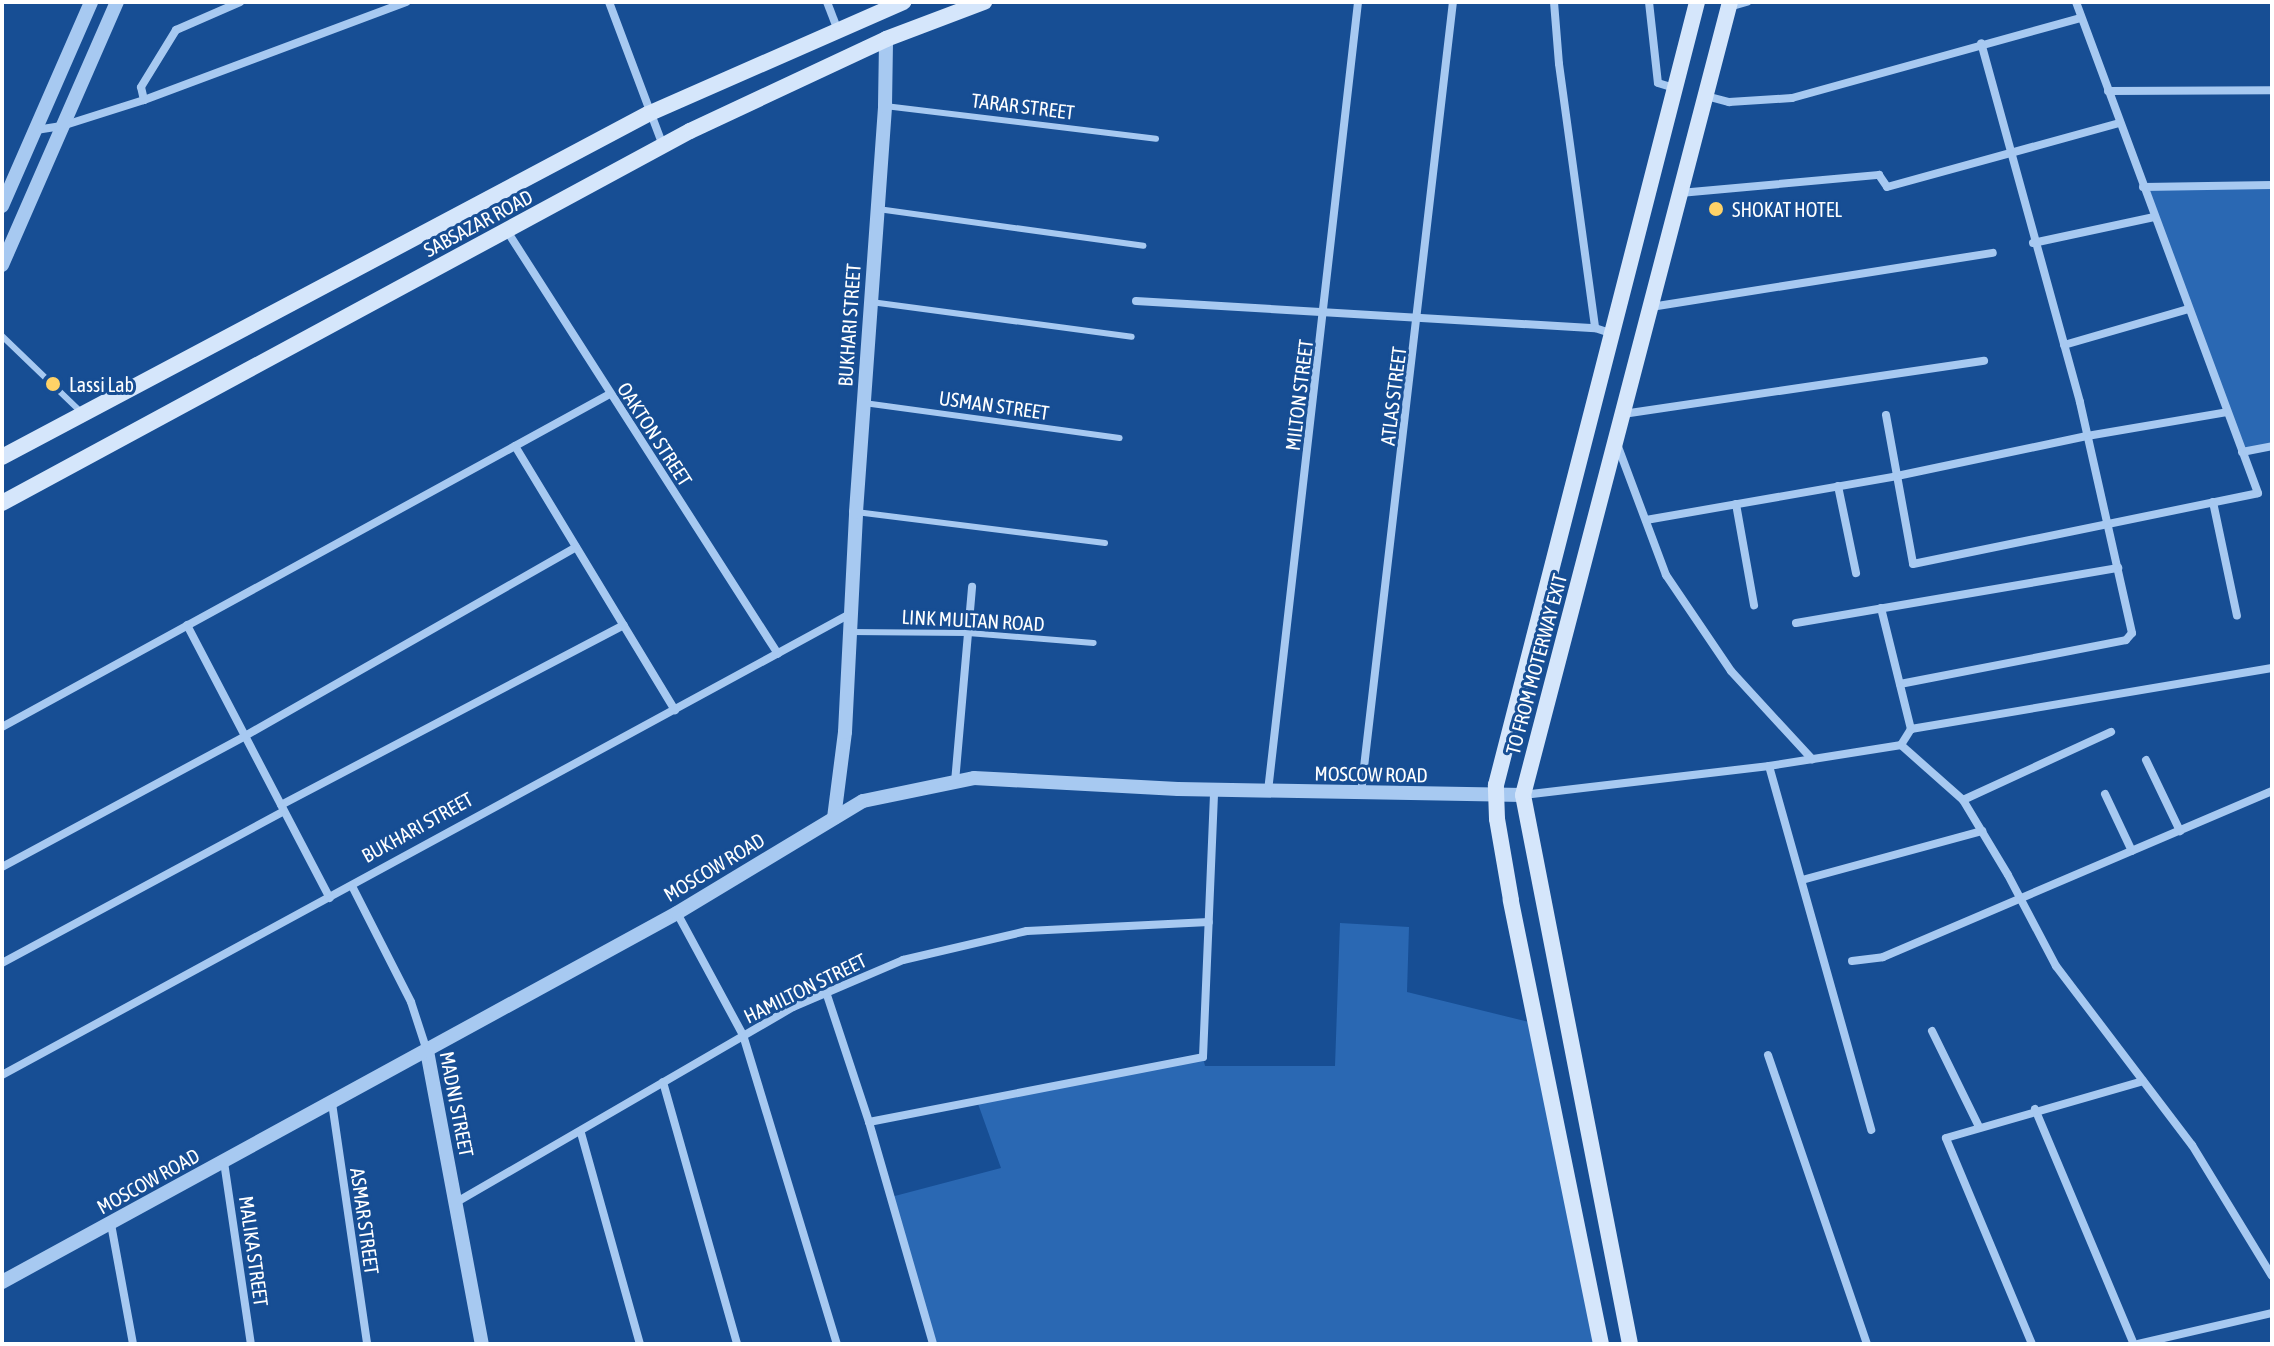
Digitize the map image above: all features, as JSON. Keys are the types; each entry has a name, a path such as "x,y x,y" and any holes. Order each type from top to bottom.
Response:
{"main road":[{"name":"SABSAZAR ROAD","path":"2,457 648,114 837,28 903,2"},
{"name":"SABSAZAR ROAD","path":"2,503 663,146 886,39 984,2"},
{"name":"TO FROM MOTERWAY EXIT","path":"1601,1344 1511,900 1496,798 1498,775 1602,330 1697,2"},
{"name":"TO FROM MOTERWAY EXIT","path":"1630,1344 1523,795 1729,4"}],"street":[{"path":"2,206 91,2"},
{"path":"2,265 117,2"},
{"path":"144,100 141,87 176,30 188,21 240,2"},
{"path":"36,130 62,126 144,100 406,2"},
{"path":"609,2 648,114 663,146"},
{"path":"827,2 837,28"},
{"name":"MILTON STREET","path":"1268,792 1358,2"},
{"name":"ATLAS STREET","path":"1361,793 1453,2"},
{"path":"1136,301 1602,330 1554,2"},
{"path":"1649,2 1658,83 1674,88"},
{"path":"1729,4 1747,2"},
{"path":"1886,415 1913,564 2258,493 2076,2"},
{"path":"1705,96 1729,102 1792,98 1981,43 2081,18"},
{"name":"BUKHARI STREET","path":"834,818 845,732 856,512 885,106 886,39"},
{"path":"1900,684 2126,640 2132,633 2064,345 2033,243 1981,43"},
{"path":"2108,91 2272,90"},
{"path":"1679,193 1879,175 1887,187 2119,123"},
{"path":"2143,187 2272,185"},
{"path":"2033,243 2154,217"},
{"name":"OAKTON STREET","path":"507,231 778,654"},
{"path":"1650,307 1993,253"},
{"path":"2064,345 2189,309"},
{"path":"1623,414 1984,361"},
{"path":"2,727 610,394"},
{"path":"1646,520 1897,476 2087,436 2227,412"},
{"path":"1616,443 1666,575 1731,671 1812,759"},
{"path":"515,446 675,710"},
{"path":"2242,452 2272,446"},
{"path":"1838,486 1856,573"},
{"path":"2213,502 2237,616"},
{"path":"1736,504 1754,605"},
{"path":"2,867 245,736 576,547"},
{"path":"1796,623 2118,568"},
{"path":"955,782 972,587"},
{"path":"1523,795 1769,766 1901,745 1911,729 1881,608"},
{"name":"BUKHARI STREET","path":"2,1075 851,614"},
{"path":"187,625 330,898"},
{"path":"2,963 624,625"},
{"path":"1911,729 2272,668"},
{"path":"1963,800 2111,732"},
{"path":"1901,745 1963,800 2056,966 2192,1145 2272,1276"},
{"path":"2146,760 2180,831"},
{"path":"1769,766 1871,1130"},
{"name":"MOSCOW ROAD","path":"2,1282 677,913 863,801 974,778 1268,792 1496,798 1523,795"},
{"path":"869,1122 1203,1057 1214,790"},
{"path":"1852,961 1883,957 2272,791"},
{"path":"2105,794 2132,851"},
{"path":"1802,880 1982,831"},
{"name":"MADNI STREET","path":"352,886 411,1002 427,1051 482,1344"},
{"path":"677,913 743,1035 837,1344"},
{"name":"HAMILTON STREET","path":"455,1203 581,1133 743,1035 826,992 903,960 1027,931 1209,922"},
{"path":"826,992 869,1122 933,1344"},
{"path":"1932,1031 1979,1127"},
{"path":"1768,1055 1867,1344"},
{"path":"2032,1344 1946,1138 2035,1109 2143,1081"},
{"path":"663,1082 737,1344"},
{"name":"ASMAR STREET","path":"332,1103 367,1344"},
{"path":"2035,1109 2136,1344 2272,1313"},
{"path":"581,1133 640,1344"},
{"name":"MALIKA STREET","path":"224,1162 251,1344"},
{"path":"111,1224 133,1344"}],"lane":[{"name":"TARAR STREET","path":"885,106 1156,139"},
{"path":"878,209 1143,246"},
{"path":"871,302 1132,337"},
{"path":"2,336 84,415"},
{"name":"USMAN STREET","path":"864,403 1120,438"},
{"path":"856,512 1105,543"},
{"name":"LINK MULTAN ROAD","path":"850,632 968,633 1094,643"}],"shaded area":[{"path":"2272,182 2272,446 2242,452 2143,187"},
{"path":"1340,923 1409,927 1407,992 1537,1024 1601,1344 933,1344 891,1197 1001,1168 977,1101 1203,1057 1205,1066 1335,1066"}],"place":[{"name":"SHOKAT HOTEL","path":"1716,209"},
{"name":"Lassi Lab","path":"53,384"}]}
